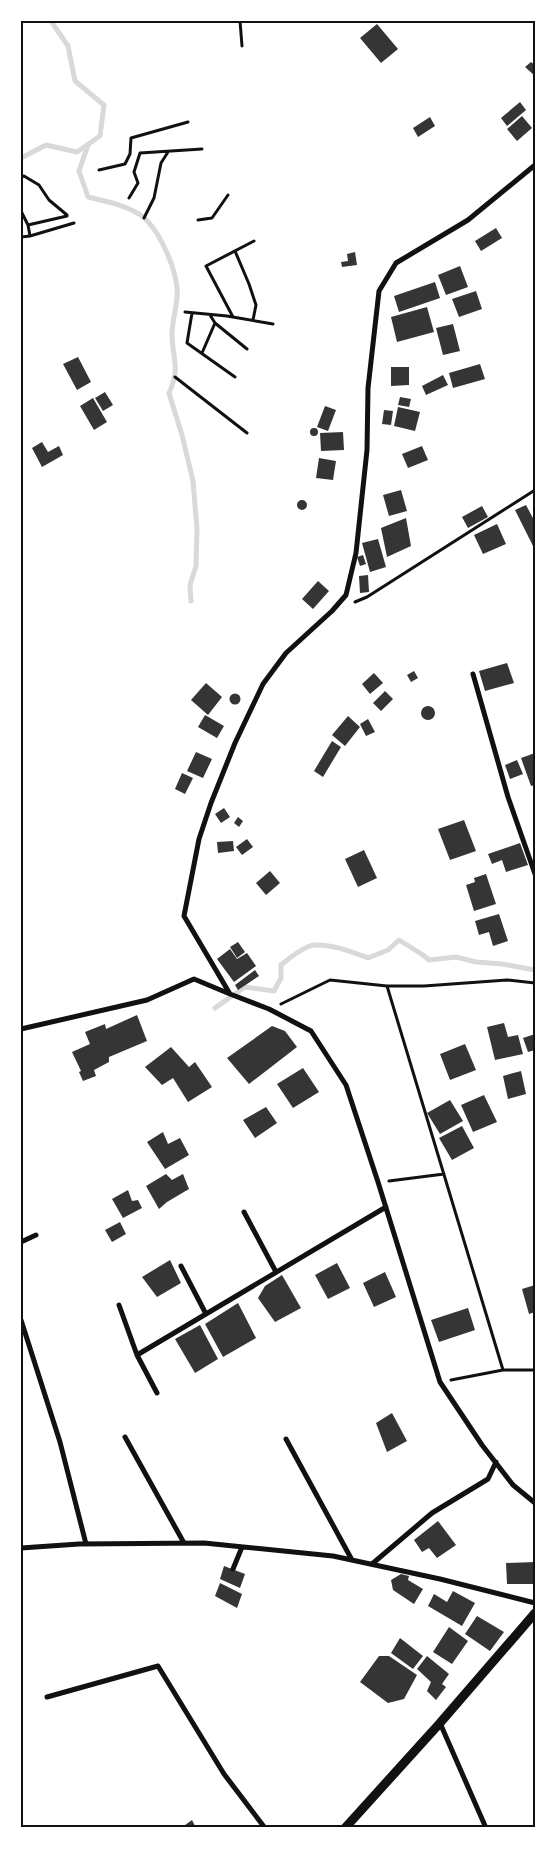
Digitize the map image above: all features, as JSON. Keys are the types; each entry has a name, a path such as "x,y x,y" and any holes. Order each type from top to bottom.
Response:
{"street":[{"path":"230,994 184,916 199,839 235,743 263,684 286,653 332,611 346,595 356,553 367,450 368,388 379,291 396,263 468,220 535,165"},
{"path":"474,674 508,797 535,874"},
{"path":"21,1029 147,1000 194,979 269,1009 311,1031 346,1086 386,1207 440,1382 513,1485 535,1502"},
{"path":"136,1355 386,1207"},
{"path":"244,1212 276,1272"},
{"path":"21,1242 36,1236"},
{"path":"181,1266 206,1314"},
{"path":"119,1305 136,1355 157,1393"},
{"path":"21,1320 60,1442 86,1544"},
{"path":"125,1437 184,1543"},
{"path":"286,1439 352,1560"},
{"path":"372,1564 432,1514 488,1479 496,1462"},
{"path":"21,1548 86,1544 184,1543 333,1556 440,1579 535,1603"},
{"path":"233,1569 242,1547"},
{"path":"345,1828 440,1723 535,1613"},
{"path":"47,1697 158,1666 224,1774 265,1828"},
{"path":"440,1723 486,1828"}],"path":[{"path":"240,21 242,46"},
{"path":"99,170 125,164 130,154 131,138 188,122"},
{"path":"129,198 138,182 134,172 140,154 202,149"},
{"path":"144,218 154,198 161,163 169,152"},
{"path":"21,177 24,176 39,185 49,200 67,216 28,225"},
{"path":"198,220 212,218 228,195"},
{"path":"21,211 28,225 30,236"},
{"path":"21,237 74,224"},
{"path":"232,317 206,266 254,241"},
{"path":"235,251 256,305 253,320"},
{"path":"185,312 273,324"},
{"path":"192,313 187,343 235,377"},
{"path":"210,314 215,323 248,349"},
{"path":"202,353 215,323"},
{"path":"175,378 247,433"},
{"path":"332,611 367,597 535,490"},
{"path":"269,1009 330,980 387,986 424,986 507,980 535,983"},
{"path":"387,986 503,1370"},
{"path":"378,1182 444,1174"},
{"path":"440,1382 503,1370 535,1370"}],"building":[{"path":"377,24 398,49 381,63 360,38"},
{"path":"531,62 535,65 535,76 525,67"},
{"path":"520,102 526,110 507,126 501,118"},
{"path":"522,116 532,128 517,141 507,129"},
{"path":"430,117 435,126 418,137 413,128"},
{"path":"496,228 502,238 481,251 475,241"},
{"path":"355,252 357,265 342,267 341,262 348,261 347,254"},
{"path":"460,266 468,287 446,295 438,275"},
{"path":"435,282 440,298 399,312 394,296"},
{"path":"476,291 482,309 459,317 452,299"},
{"path":"427,307 434,332 397,342 391,317"},
{"path":"453,324 460,351 443,355 436,328"},
{"path":"78,357 91,382 77,390 63,364"},
{"path":"480,364 485,379 453,388 449,373"},
{"path":"391,367 409,367 409,385 391,386"},
{"path":"443,375 448,385 426,395 422,386"},
{"path":"105,392 113,405 103,411 95,398"},
{"path":"400,397 411,399 409,407 398,405"},
{"path":"93,398 107,422 94,430 80,406"},
{"path":"325,406 336,410 328,431 317,427"},
{"path":"398,407 420,412 415,431 394,426"},
{"path":"384,410 393,411 391,425 382,424"},
{"path":"314,428 318,432 314,436 310,432"},
{"path":"343,432 344,450 321,451 320,433"},
{"path":"42,442 48,452 59,446 63,455 42,467 32,448"},
{"path":"422,446 428,460 408,468 402,454"},
{"path":"319,458 336,461 333,480 316,478"},
{"path":"401,490 407,511 389,516 383,495"},
{"path":"300,500 304,500 307,505 306,509 300,510 297,507 297,503"},
{"path":"526,505 535,522 535,550 515,510"},
{"path":"482,506 488,517 468,528 462,517"},
{"path":"406,518 411,546 387,557 381,528"},
{"path":"497,524 506,544 483,554 474,535"},
{"path":"378,539 386,567 370,572 362,543"},
{"path":"363,555 366,564 360,566 357,557"},
{"path":"368,575 369,592 360,593 359,576"},
{"path":"318,581 329,591 313,609 302,599"},
{"path":"507,663 514,683 485,691 479,671"},
{"path":"414,671 418,678 411,682 407,675"},
{"path":"374,673 383,683 370,694 362,684"},
{"path":"206,683 222,697 208,715 191,700"},
{"path":"385,691 393,699 381,711 373,703"},
{"path":"233,694 237,694 240,699 239,703 233,704 230,701 230,697"},
{"path":"428,706 433,708 435,713 433,718 428,720 423,718 421,713 423,708"},
{"path":"205,715 224,726 217,738 198,727"},
{"path":"348,716 360,727 345,746 332,735"},
{"path":"368,719 375,732 366,736 360,724"},
{"path":"332,741 341,747 323,777 314,771"},
{"path":"196,752 212,759 203,778 187,771"},
{"path":"535,753 535,785 531,786 521,758"},
{"path":"517,760 523,774 510,779 505,765"},
{"path":"182,773 193,778 185,794 175,789"},
{"path":"224,808 230,817 221,823 215,814"},
{"path":"238,817 243,821 239,827 234,823"},
{"path":"464,820 476,851 450,860 438,829"},
{"path":"247,839 253,847 242,855 236,847"},
{"path":"233,841 234,851 218,853 217,842"},
{"path":"520,843 528,865 506,872 502,860 492,864 488,854"},
{"path":"364,850 377,878 358,887 345,859"},
{"path":"270,871 280,883 266,895 256,883"},
{"path":"486,874 496,904 474,911 466,885 475,882 474,878"},
{"path":"499,914 508,941 493,946 489,932 479,935 475,921"},
{"path":"238,942 245,952 237,958 230,947"},
{"path":"230,949 237,959 247,953 256,966 234,982 217,959"},
{"path":"255,970 259,976 238,990 235,985"},
{"path":"137,1015 147,1041 109,1057 109,1062 94,1070 96,1076 83,1081 79,1072 81,1071 72,1052 90,1044 85,1032 105,1024 106,1029"},
{"path":"504,1023 508,1037 518,1035 523,1054 495,1060 487,1027"},
{"path":"272,1026 285,1031 297,1047 249,1084 227,1058"},
{"path":"535,1034 535,1050 528,1052 523,1038"},
{"path":"465,1044 476,1070 450,1080 440,1054"},
{"path":"171,1047 189,1067 195,1062 212,1087 188,1102 173,1078 162,1085 145,1067"},
{"path":"303,1068 319,1092 293,1108 277,1084"},
{"path":"521,1071 526,1094 508,1099 503,1076"},
{"path":"484,1095 497,1122 473,1132 461,1105"},
{"path":"450,1100 463,1121 440,1134 427,1113"},
{"path":"266,1107 277,1123 255,1138 243,1120"},
{"path":"462,1126 474,1148 452,1160 439,1138"},
{"path":"163,1132 168,1144 180,1138 189,1155 165,1169 147,1142"},
{"path":"166,1174 172,1180 183,1174 189,1189 159,1209 146,1186"},
{"path":"128,1190 132,1201 138,1200 142,1208 123,1218 112,1199"},
{"path":"120,1222 126,1234 112,1242 105,1230"},
{"path":"170,1260 181,1283 157,1297 142,1277"},
{"path":"337,1263 350,1288 328,1299 315,1275"},
{"path":"385,1272 396,1297 374,1307 363,1283"},
{"path":"282,1275 301,1308 275,1322 258,1298 265,1286"},
{"path":"535,1285 535,1312 529,1314 522,1289"},
{"path":"238,1303 256,1338 223,1357 205,1324"},
{"path":"468,1308 475,1330 439,1342 431,1320"},
{"path":"200,1325 218,1359 195,1373 175,1339"},
{"path":"392,1413 407,1441 387,1452 376,1423"},
{"path":"438,1521 456,1545 437,1558 429,1548 422,1552 414,1540"},
{"path":"535,1562 535,1584 507,1584 506,1563"},
{"path":"224,1566 245,1574 240,1588 220,1579"},
{"path":"401,1574 409,1576 408,1580 423,1589 414,1604 393,1590 391,1580"},
{"path":"220,1583 242,1594 237,1608 215,1596"},
{"path":"453,1591 475,1603 462,1626 428,1606 434,1594 447,1602"},
{"path":"477,1616 504,1632 490,1651 465,1634"},
{"path":"449,1627 468,1641 452,1664 433,1652"},
{"path":"400,1638 423,1656 413,1669 391,1653"},
{"path":"379,1656 389,1656 417,1675 404,1699 388,1703 360,1682"},
{"path":"427,1656 449,1674 442,1684 446,1687 436,1700 427,1691 431,1682 417,1669"},
{"path":"192,1820 196,1828 181,1828"}],"waterway":[{"path":"21,158 46,145 77,152 100,136 104,105 75,81 68,46 51,21"},
{"path":"88,145 79,171 88,197 127,208 146,220 159,237 176,279 177,298 172,333 175,377 169,393 193,481 197,529 196,566 190,585 191,601"},
{"path":"215,1008 245,987 274,991 281,978 281,965 302,950 315,945 335,947 368,958 388,950 399,940 429,960 456,957 476,962 502,964 535,970"}]}
